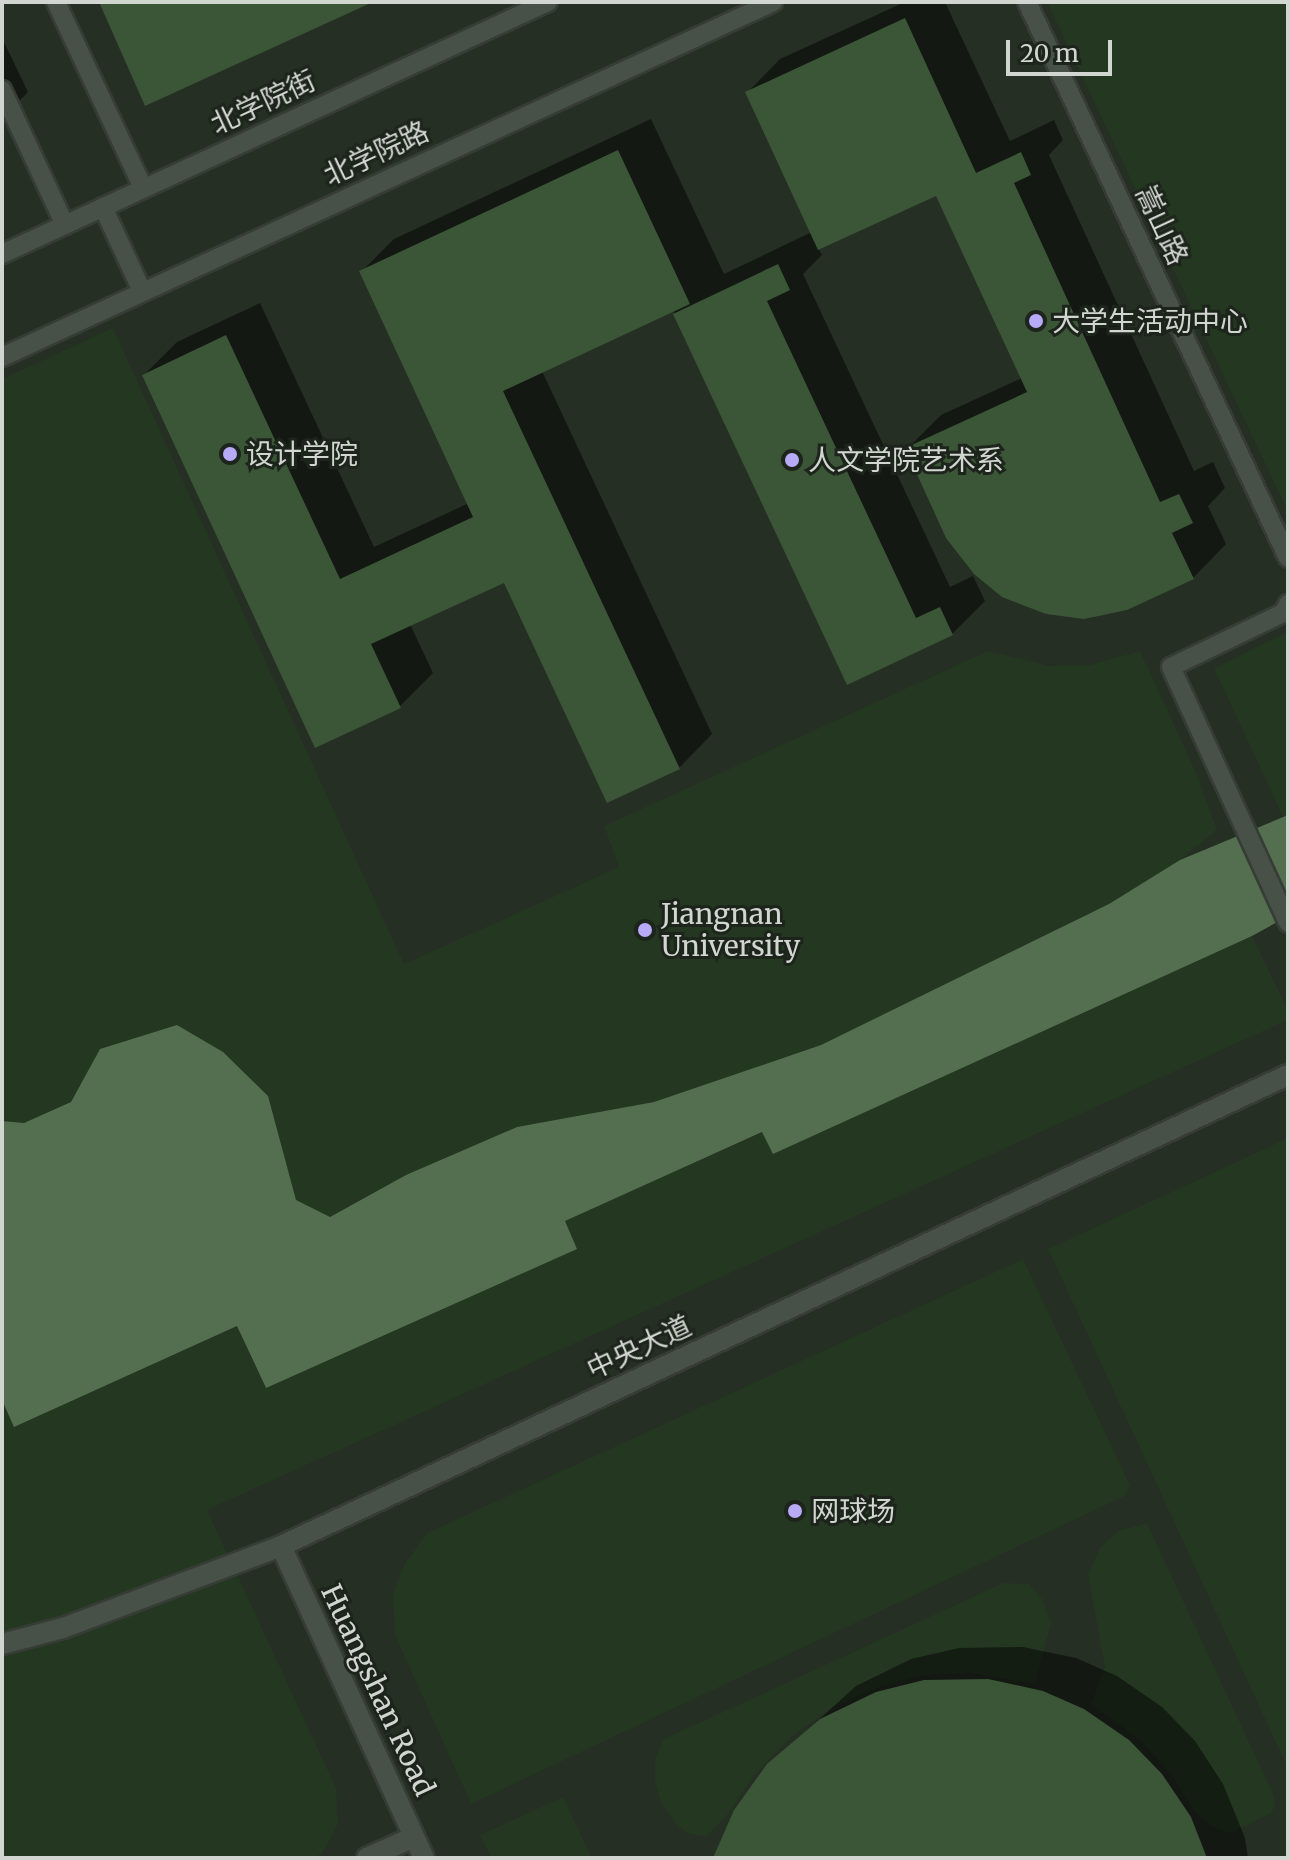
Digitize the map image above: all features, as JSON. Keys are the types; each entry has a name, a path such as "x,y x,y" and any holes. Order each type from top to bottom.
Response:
{"street":[{"name":"中央大道","path":"2,1644 63,1628 281,1546 1288,1075"},
{"name":"Huangshan Road","path":"281,1546 424,1858"},
{"path":"367,1858 414,1837"}],"lane":[{"path":"56,2 143,188"},
{"name":"北学院街","path":"2,254 548,2"},
{"name":"北学院路","path":"2,357 745,8 773,2"},
{"name":"嵩山路","path":"1027,2 1288,558"},
{"path":"2,90 65,225"},
{"path":"103,207 142,291"},
{"path":"1288,604 1283,613 1171,667 1288,922"}],"shaded area":[{"name":"Jiangnan University","path":"2,2 1288,2 1288,1858 2,1858"},
{"path":"1047,2 1288,2 1288,512"},
{"path":"113,328 404,964 619,867 604,826 988,651 1050,666 1090,665 1140,651 1195,770 1217,830 1180,860 1109,904 821,1045 654,1102 517,1127 406,1175 329,1217 296,1200 268,1096 178,1025 100,1049 71,1102 24,1123 2,1121 2,379"},
{"path":"1288,632 1288,815 1283,817 1214,668"},
{"path":"1288,815 1288,916 1252,936 773,1154 762,1132 565,1221 577,1249 266,1388 237,1326 14,1427 2,1400 2,1121 24,1123 71,1102 100,1049 177,1025 223,1052 268,1096 296,1200 330,1217 406,1175 517,1127 654,1102 821,1045 1109,904 1180,860"},
{"path":"1252,936 1288,1010 1288,1020 207,1510 336,1788 338,1824 322,1854 313,1858 2,1858 2,1400 15,1426 238,1326 265,1387 577,1248 564,1221 763,1132 774,1153"},
{"path":"1288,1138 1288,1769 1048,1249"},
{"name":"网球场","path":"1023,1259 1130,1485 1125,1496 471,1804 395,1635 393,1594 404,1565 427,1533"},
{"path":"1147,1523 1274,1796 1275,1807 1270,1814 1230,1833 1213,1827 1195,1812 1172,1775 1141,1741 1091,1704 1105,1667 1088,1574 1101,1547 1118,1531"},
{"path":"1003,1583 1029,1584 1042,1599 1051,1623 1035,1684 971,1673 925,1675 879,1687 832,1708 791,1737 755,1774 727,1815 706,1837 687,1833 674,1822 661,1802 655,1781 655,1759 664,1739"},
{"path":"563,1797 592,1858 491,1858 480,1835"}],"building":[{"path":"99,2 373,2 145,106"},
{"name":"大学生活动中心","path":"905,18 976,173 1021,152 1031,175 1014,183 1160,502 1179,494 1193,523 1172,533 1194,579 1127,610 1084,619 1046,614 1002,597 974,574 946,538 905,448 1027,392 936,196 818,250 745,92"},
{"name":"设计学院","path":"618,150 690,304 503,391 680,769 607,803 504,583 371,644 401,708 315,748 142,375 226,335 340,579 473,517 359,271"},
{"name":"人文学院艺术系","path":"778,264 790,290 767,301 916,618 940,607 953,635 847,685 673,314"},
{"path":"988,1679 1043,1691 1084,1709 1129,1740 1162,1774 1191,1817 1207,1858 713,1858 734,1810 767,1764 820,1719 876,1692 924,1680"}],"place":[{"name":"大学生活动中心","path":"1036,321"},
{"name":"设计学院","path":"230,454"},
{"name":"人文学院艺术系","path":"792,460"},
{"name":"Jiangnan University","path":"645,930"},
{"name":"网球场","path":"795,1511"}]}
